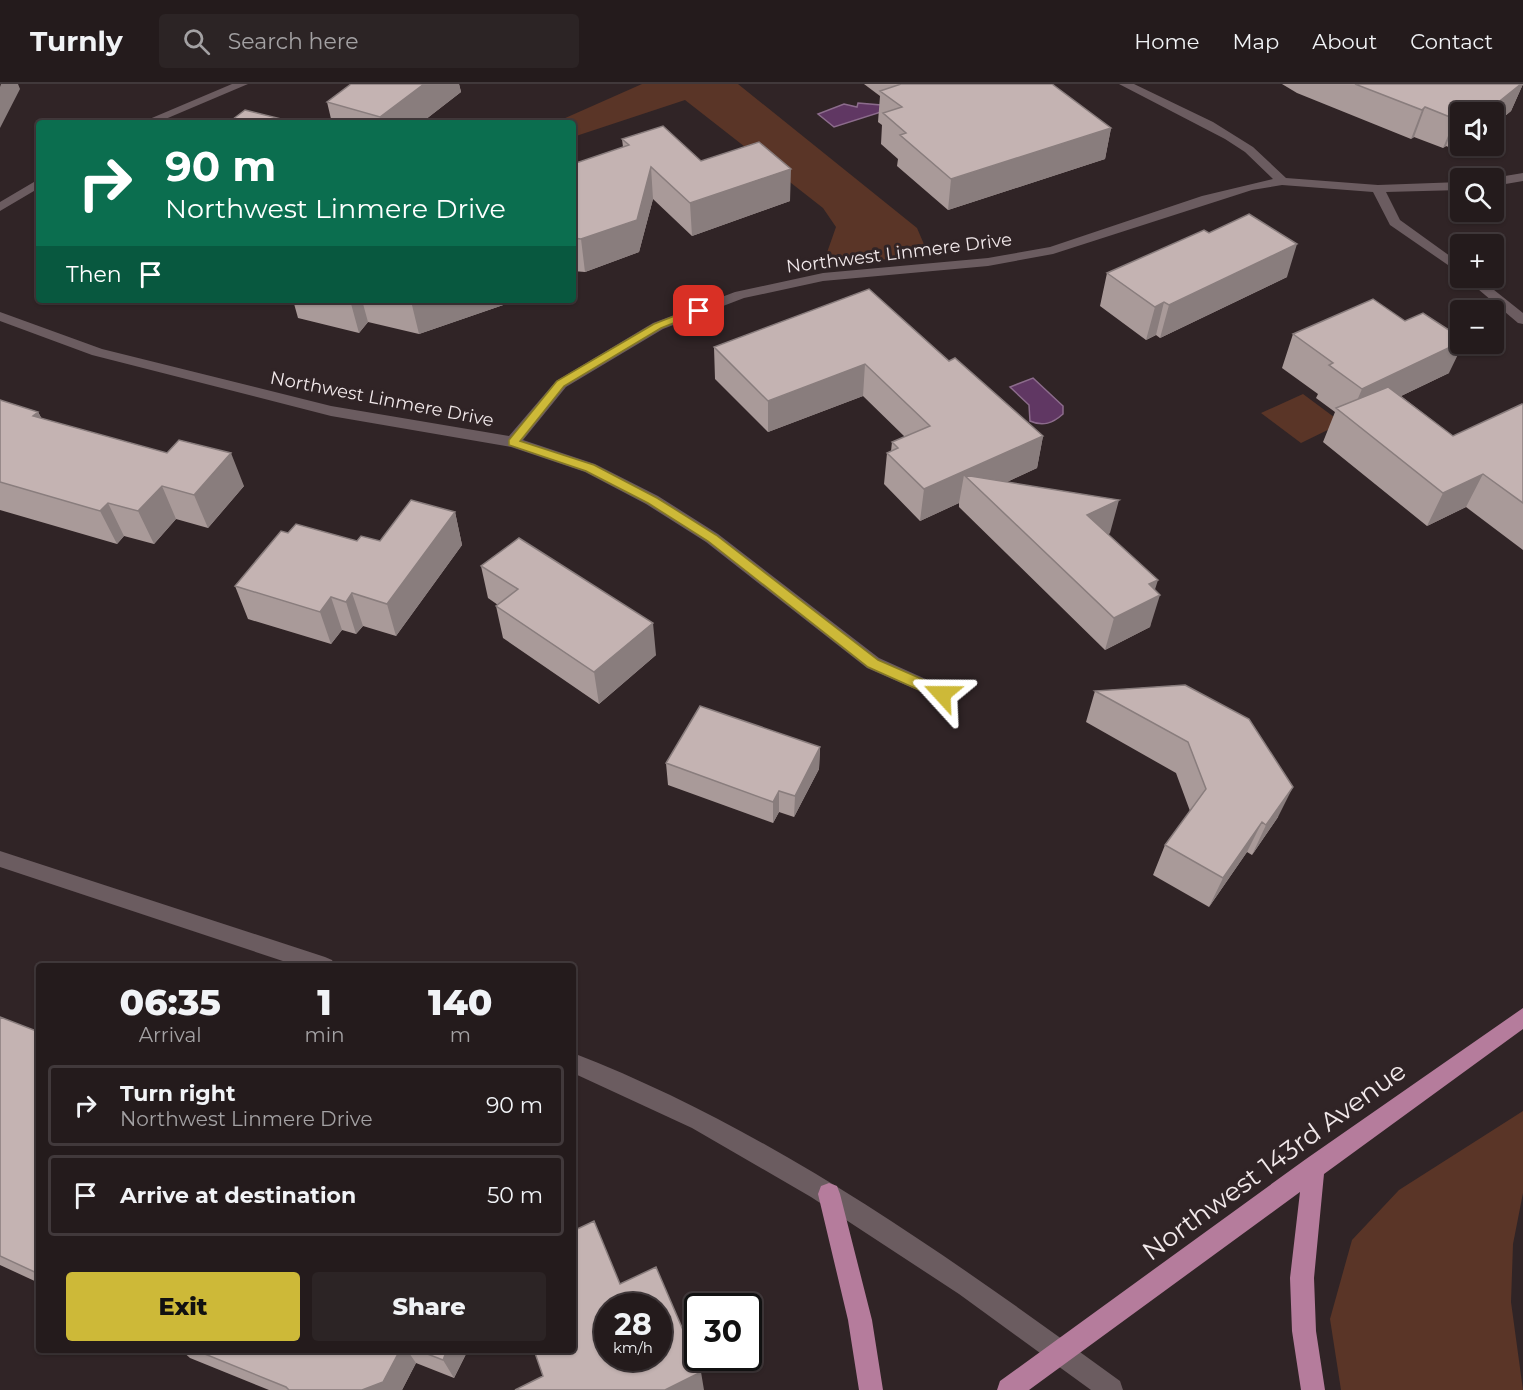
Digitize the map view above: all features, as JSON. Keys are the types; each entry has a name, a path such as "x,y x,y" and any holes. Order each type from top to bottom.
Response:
{"main road":[{"name":"Northwest 143rd Avenue","path":"1009,1390 1058,1352 1523,1017"},
{"path":"1313,1390 1304,1331 1302,1278 1314,1167"},
{"path":"829,1194 860,1320 871,1390"}],"street":[{"path":"153,120 242,84"},
{"path":"1125,84 1192,116 1247,148 1272,168 1282,181"},
{"path":"1504,180 1523,177"},
{"name":"Northwest Linmere Drive","path":"0,316 97,352 308,405 513,442 561,384 658,326 740,295 823,277 988,262 1053,250 1206,199 1251,186 1282,181 1378,189 1450,186"},
{"path":"0,207 36,185"},
{"path":"1378,189 1395,222 1450,262"},
{"path":"1483,288 1523,320"},
{"path":"513,442 590,468 652,500 712,538 873,663 942,694"},
{"path":"0,858 316,963"},
{"path":"576,1064 716,1129 829,1194 976,1290 1111,1390"}],"shaded area":[{"path":"642,84 738,84 917,228 929,256 823,264 836,227 823,208 685,100 576,136 576,120 561,120"},
{"path":"858,103 881,105 881,112 834,127 818,114 844,104 857,107"},
{"path":"1033,378 1063,406 1063,414 1052,422 1039,424 1030,421 1029,405 1010,387"},
{"path":"1303,394 1342,423 1301,443 1261,413"},
{"path":"1523,1111 1523,1193 1513,1244 1511,1302 1523,1390 1341,1390 1330,1319 1352,1240 1399,1190"}],"building":[{"path":"351,84 424,84 380,117 327,102"},
{"path":"901,84 1052,84 1111,128 951,179 900,135 906,133 883,113 902,107 880,91"},
{"path":"1355,84 1521,84 1498,102 1450,102 1450,117 1425,107 1422,110"},
{"path":"245,110 285,120 232,120"},
{"path":"663,126 701,161 759,142 791,169 690,203 651,167 637,220 581,239 576,238 576,163 629,145 622,139"},
{"path":"1249,214 1297,244 1169,305 1164,302 1155,307 1107,273 1204,230 1209,233"},
{"path":"869,289 949,361 955,358 1043,436 924,489 887,453 898,448 892,442 930,426 865,364 768,401 714,347"},
{"path":"1373,299 1405,321 1423,313 1450,331 1450,347 1362,389 1329,365 1333,363 1293,334"},
{"path":"1388,387 1453,436 1522,404 1523,503 1483,474 1443,493 1336,408"},
{"path":"0,400 38,412 33,416 167,453 179,440 231,453 194,495 162,486 138,511 108,503 100,511 0,482"},
{"path":"964,475 1119,500 1087,515 1158,580 1149,584 1160,595 1114,618"},
{"path":"411,500 455,512 387,604 352,593 346,602 331,597 320,612 235,586 281,531 288,533 296,524 357,541 361,536 380,541"},
{"path":"519,538 653,623 594,672 496,606 518,589 481,566"},
{"path":"1185,685 1249,719 1293,787 1266,825 1262,822 1223,878 1165,845 1206,789 1188,742 1095,691"},
{"path":"700,706 820,747 795,796 779,791 773,802 666,763"},
{"path":"0,1017 36,1031 36,1273 0,1256"},
{"path":"594,1221 620,1284 656,1267 667,1293 594,1293 594,1371 672,1371 672,1304 684,1332 684,1371 701,1372 665,1390 515,1390 543,1376 535,1353 576,1353 576,1230"},
{"path":"202,1353 398,1353 383,1382 362,1390 289,1390"},
{"path":"425,1353 446,1353 443,1360"}],"route":[{"path":"699,311 658,326 561,384 513,442 590,468 652,500 712,538 873,663 942,694"}]}
